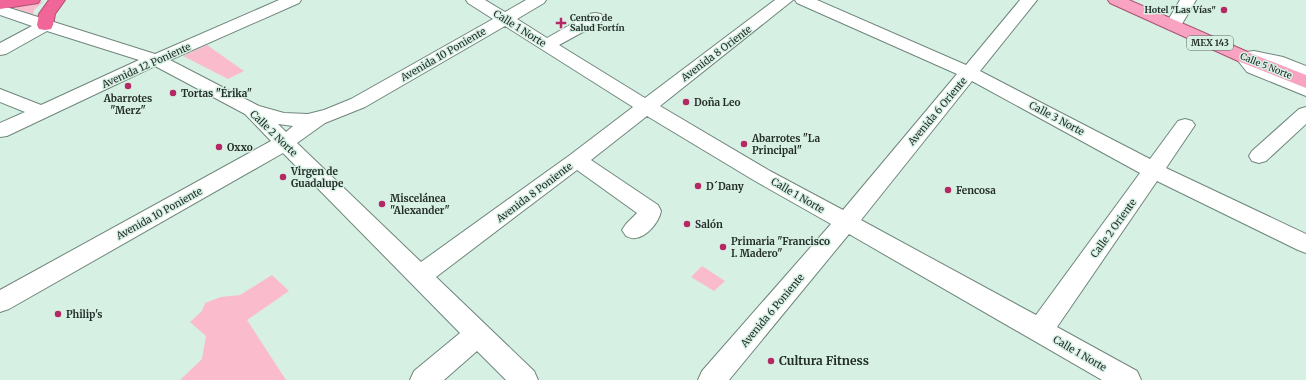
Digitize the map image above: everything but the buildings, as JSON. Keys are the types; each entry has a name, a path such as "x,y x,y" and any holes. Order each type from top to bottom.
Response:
{"highway":[{"path":"0,4 32,0"},
{"path":"45,25 47,14 57,0"}],"main road":[{"name":"Calle 5 Norte","path":"1116,0 1244,58 1306,82"}],"street":[{"name":"Avenida 12 Poniente","path":"0,131 141,66 293,0"},
{"name":"Calle 1 Norte","path":"474,0 647,106 823,210 846,221 1127,380"},
{"name":"Avenida 10 Poniente","path":"0,302 284,142 317,120 358,103 538,0"},
{"name":"Avenida 8 Oriente","path":"647,106 785,0"},
{"name":"Calle 3 Norte","path":"803,0 969,72 1154,170 1306,244"},
{"name":"Avenida 6 Oriente","path":"846,221 1029,0"},
{"path":"1173,25 1188,0"},
{"name":"Calle 2 Norte","path":"0,10 157,60 252,110 524,380"},
{"path":"547,45 595,18"},
{"path":"0,50 45,25"},
{"path":"1244,58 1257,56 1306,73"},
{"path":"1244,58 1253,68 1306,90"},
{"path":"0,95 42,112"},
{"name":"Avenida 8 Poniente","path":"420,276 577,160 647,106"},
{"name":"Avenida 10 Poniente","path":"252,110 284,120 299,122 317,120"},
{"path":"1259,156 1306,114"},
{"name":"Calle 2 Oriente","path":"1040,330 1186,126"},
{"path":"577,160 650,211 649,216 634,230"},
{"name":"Avenida 6 Poniente","path":"712,380 846,221"},
{"path":"424,380 478,334"}],"shaded area":[{"path":"44,1 34,10 33,15 12,7"},
{"path":"207,45 244,71 228,79 183,56"},
{"path":"702,266 725,281 714,291 691,277"},
{"path":"272,275 289,291 247,320 286,380 180,380 202,359 206,336 190,322 202,311 205,303 221,297 240,295"}],"place":[{"name":"Hotel \"Las Vías\"","path":"1224,10"},
{"name":"Centro de Salud Fortín","path":"561,23"},
{"name":"Abarrotes \"Merz\"","path":"128,86"},
{"name":"Tortas \"Érika\"","path":"173,93"},
{"name":"Doña Leo","path":"686,102"},
{"name":"Abarrotes \"La Principal\"","path":"744,144"},
{"name":"Oxxo","path":"219,147"},
{"name":"Virgen de Guadalupe","path":"283,177"},
{"name":"D´Dany","path":"698,186"},
{"name":"Fencosa","path":"948,190"},
{"name":"Miscelánea \"Alexander\"","path":"382,204"},
{"name":"Salón","path":"687,224"},
{"name":"Primaria \"Francisco I. Madero\"","path":"723,247"},
{"name":"Philip's","path":"58,314"},
{"name":"Cultura Fitness","path":"771,361"}]}
